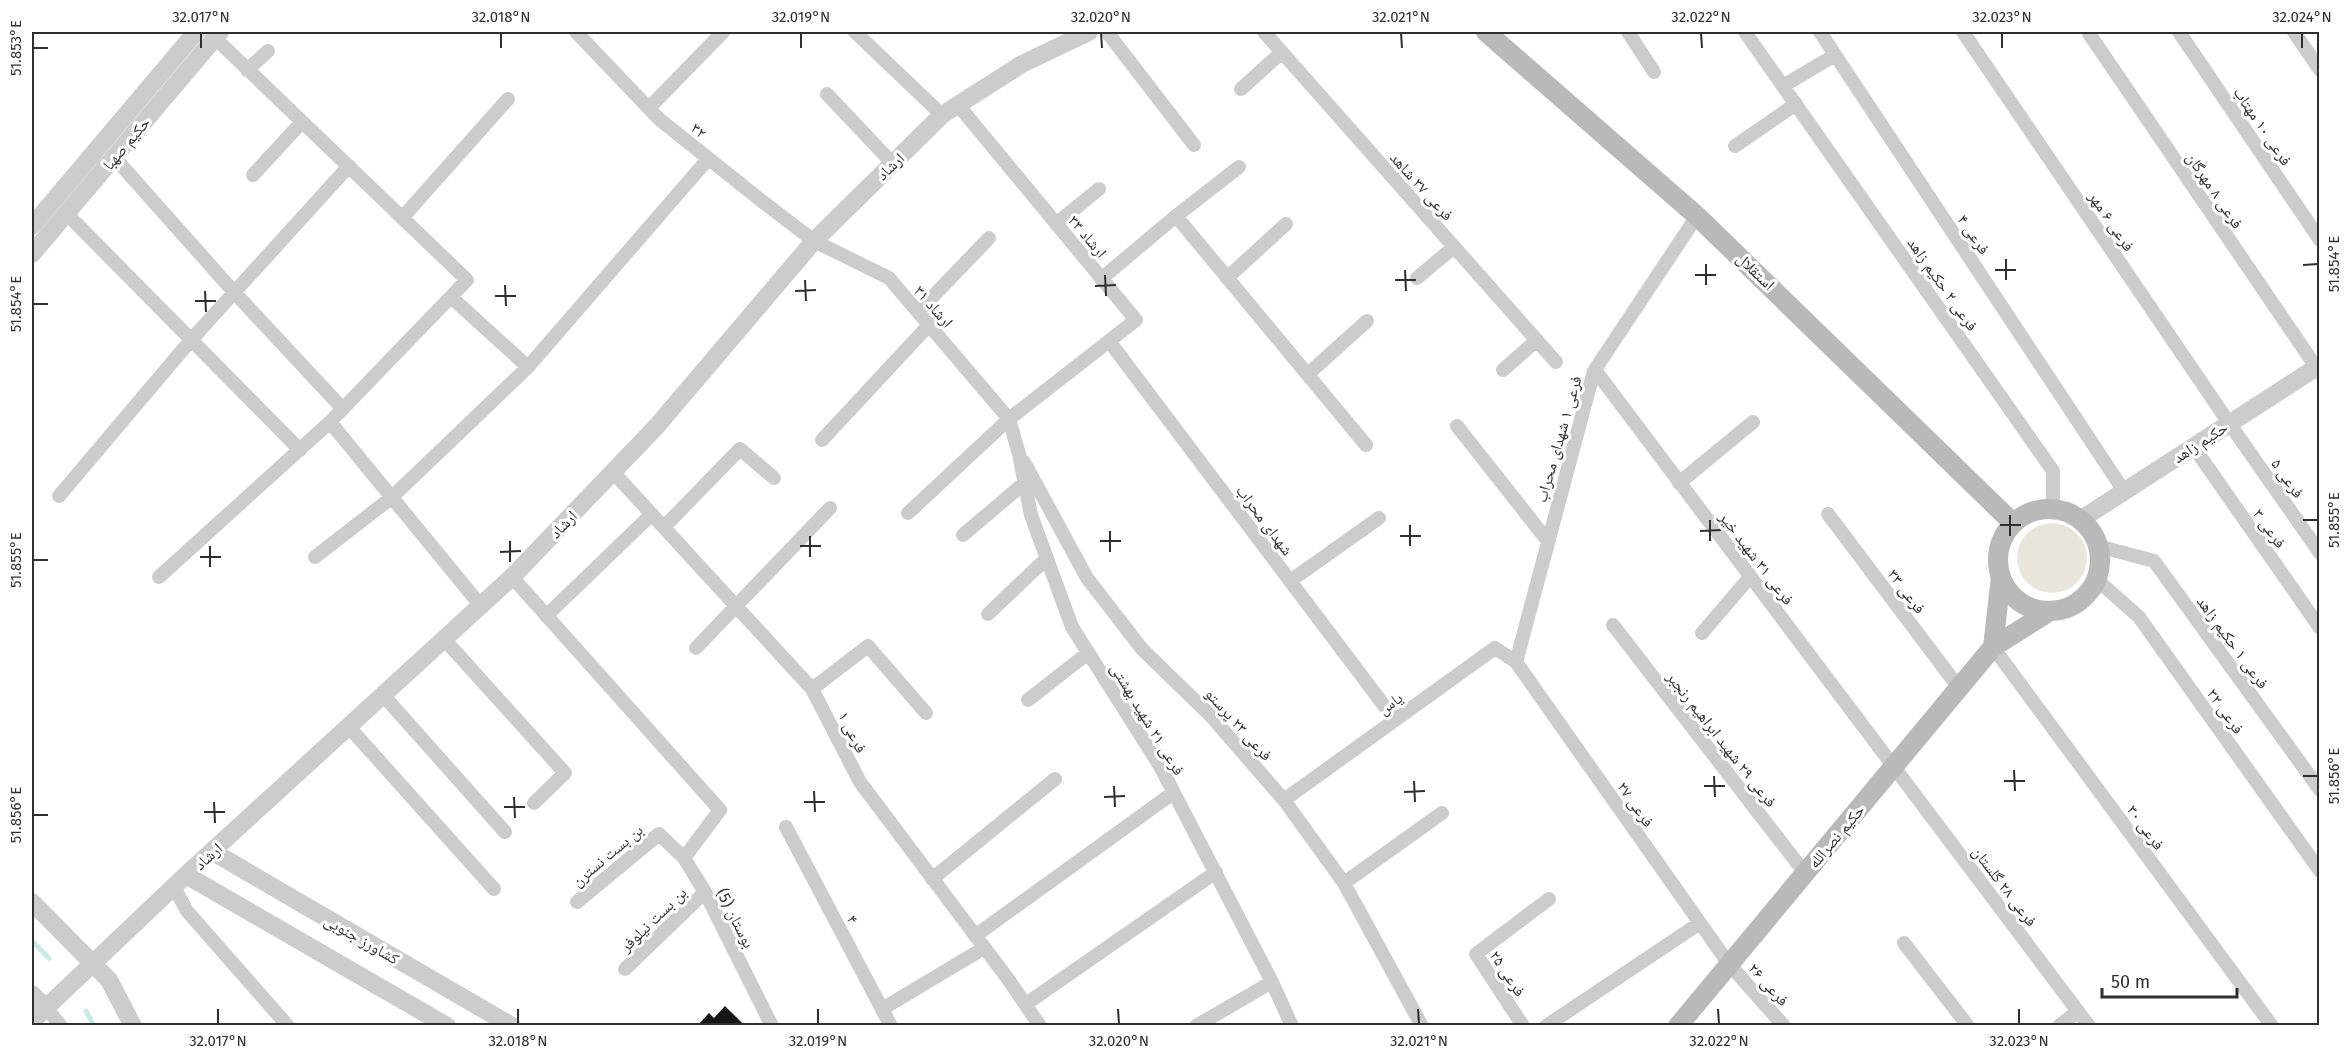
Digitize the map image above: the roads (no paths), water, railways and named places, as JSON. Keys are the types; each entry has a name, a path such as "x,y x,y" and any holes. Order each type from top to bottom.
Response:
{"main road":[{"name":"استقلال","path":"1486,32 1697,216 2013,524"},
{"path":"2053,509 2080,520 2091,532 2098,546 2100,563 2096,579 2089,592 2078,602 2065,609 2050,611 2025,606 2006,588 2001,577 1998,563 1999,548 2005,535 2013,524 2025,515 2039,510 2053,509"},
{"path":"1993,647 2001,577"},
{"name":"حکیم نصرالله","path":"1678,1026 1993,647 2050,611"}],"street":[{"name":"حکیم صهبا","path":"32,226 196,32"},
{"name":"۳۲","path":"576,32 659,119 813,241"},
{"path":"649,108 723,32"},
{"name":"ارشاد","path":"32,1021 180,881 512,577 656,427 813,241 950,110 1062,38 1089,32"},
{"path":"1107,32 1194,145"},
{"name":"فرعی ۳۷ شاهد","path":"1264,32 1556,362"},
{"path":"1628,32 1654,72"},
{"path":"1745,32 1783,86 1835,55"},
{"name":"فرعی ۴","path":"1820,32 2124,491"},
{"name":"فرعی ۸ مهرگان","path":"2088,32 2318,368"},
{"name":"فرعی ۱۰ مهتاب","path":"2179,32 2319,240"},
{"path":"2294,32 2319,70"},
{"name":"حکیم صهبا","path":"32,254 215,34"},
{"path":"159,577 344,409 467,280 247,70 215,34"},
{"name":"فرعی ۶ مهر","path":"1969,34 2229,423"},
{"name":"ارشاد ۳۳","path":"865,35 950,110 1056,224 1136,320 1009,418 908,513"},
{"path":"247,70 268,51"},
{"path":"1242,89 1282,52"},
{"name":"فرعی ۲ حکیم زاهد","path":"1783,86 2053,471 2053,509"},
{"path":"827,94 893,164"},
{"path":"402,218 508,99"},
{"path":"1735,146 1796,104"},
{"path":"253,175 302,122"},
{"path":"114,157 234,292 344,409"},
{"path":"315,557 391,498 528,367 708,159"},
{"path":"59,496 191,340 349,166"},
{"path":"1101,279 1239,167"},
{"path":"1056,224 1099,189"},
{"path":"53,200 300,450"},
{"path":"1176,216 1366,445"},
{"name":"فرعی ۱ شهدای محراب","path":"1516,662 1594,370 1697,216"},
{"path":"1227,278 1286,225"},
{"path":"918,312 989,238"},
{"name":"ارشاد ۳۱","path":"813,241 889,278 1009,418"},
{"path":"1417,278 1454,247"},
{"path":"451,297 528,367"},
{"path":"1308,374 1367,321"},
{"path":"822,440 929,325"},
{"path":"1503,370 1537,340"},
{"name":"شهدای محراب","path":"1109,341 1395,720"},
{"name":"حکیم زاهد","path":"2080,520 2318,368"},
{"name":"فرعی ۳۱ شهید خیر","path":"1594,370 1895,766"},
{"name":"فرعی ۲۱ شهید بهشتی","path":"1009,418 1028,479 1031,514 1072,627 1160,766 1272,982 1292,1026"},
{"path":"330,422 481,606"},
{"path":"1679,483 1753,422"},
{"name":"فرعی ۵","path":"2229,423 2319,553"},
{"path":"1456,426 1547,540"},
{"name":"فرعی ۳","path":"2193,446 2319,628"},
{"path":"664,526 740,449 774,478"},
{"name":"فرعی ۱","path":"613,472 812,689 860,782 1037,1022"},
{"path":"963,535 1028,479"},
{"name":"فرعی ۲۳ پرستو","path":"1028,479 1087,579 1142,649 1210,715 1284,800 1344,883 1422,1026"},
{"path":"696,648 830,508"},
{"path":"546,616 652,514"},
{"name":"فرعی ۳۳","path":"1828,514 1959,688"},
{"path":"1290,581 1379,518"},
{"name":"فرعی ۱ حکیم زاهد","path":"2098,546 2154,561 2319,790"},
{"path":"988,614 1047,558"},
{"path":"512,577 720,810 684,858"},
{"path":"1702,633 1750,577"},
{"name":"فرعی ۳۲","path":"2096,579 2139,617 2319,871"},
{"name":"فرعی ۲۹ شهید ابراهیم رنجبر","path":"1613,625 1805,873"},
{"path":"444,639 565,773 534,803"},
{"path":"812,689 868,646 927,713"},
{"name":"فرعی ۳۰","path":"1993,647 2272,1026"},
{"name":"یاس","path":"1284,800 1495,648 1516,662"},
{"path":"1028,700 1088,653"},
{"name":"فرعی ۲۷","path":"1516,662 1729,964"},
{"path":"383,695 505,832"},
{"path":"348,726 494,889"},
{"name":"فرعی ۲۸ گلستان","path":"1895,766 2089,1026"},
{"path":"932,879 1055,779"},
{"path":"975,936 1173,792"},
{"path":"1344,883 1442,813"},
{"name":"۴","path":"786,827 891,1026"},
{"name":"بوستان (5)","path":"659,834 684,858 705,892 772,1026"},
{"name":"بن بست نسترن","path":"577,902 659,834"},
{"name":"کشاورز جنوبی","path":"213,852 512,1026"},
{"path":"1026,1005 1216,872"},
{"path":"180,881 187,911 288,1026"},
{"name":"کشاورز جنوبی","path":"180,881 447,1026"},
{"name":"بن بست نیلوفر","path":"625,969 705,892"},
{"name":"فرعی ۲۵","path":"1523,1026 1476,954 1549,899"},
{"path":"32,902 109,980 133,1026"},
{"path":"1546,1026 1700,923"},
{"path":"1904,943 1968,1026"},
{"path":"882,1009 984,948"},
{"name":"فرعی ۲۶","path":"1729,964 1784,1026"},
{"path":"1196,1026 1272,982"},
{"path":"32,994 61,1026"},
{"path":"2059,1026 2078,1011"},
{"path":"1022,1026 1037,1022"}],"waterway":[{"path":"32,941 49,958"},
{"path":"86,1011 94,1026"}]}
